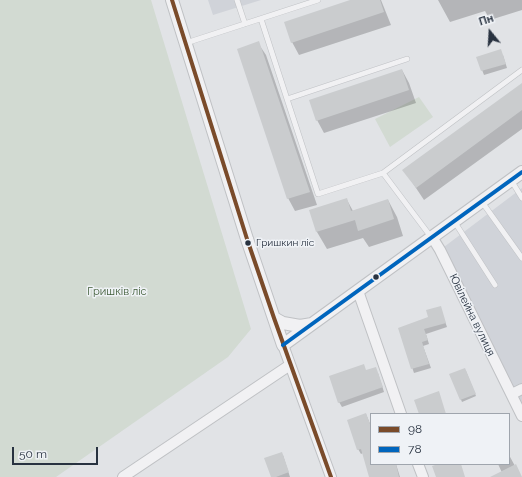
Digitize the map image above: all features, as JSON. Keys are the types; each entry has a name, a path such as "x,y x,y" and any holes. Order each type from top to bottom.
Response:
{"street":[{"path":"172,0 247,239 290,365 331,477"},
{"path":"284,345 522,172"},
{"name":"Ювілейна вулиця","path":"432,237 440,250 522,416"},
{"path":"358,291 401,413"},
{"path":"274,318 283,323 300,326 313,324"},
{"path":"123,477 290,365"},
{"path":"512,394 522,389"},
{"path":"418,465 423,477"}],"lane":[{"path":"237,0 245,24"},
{"path":"186,43 318,0"},
{"path":"261,19 318,194 383,173 522,70"},
{"path":"287,99 407,59"},
{"path":"383,173 432,237"},
{"path":"511,180 522,198"},
{"path":"482,201 522,258"},
{"path":"454,221 495,285"}],"shaded area":[{"path":"208,0 261,0 213,15"},
{"path":"522,188 522,415 440,250"}],"green space":[{"name":"Гришків ліс","path":"0,0 151,0 251,329 228,357 56,477 0,477"},
{"path":"419,97 433,117 390,147 375,119"}],"building":[{"path":"350,0 380,0 384,12 291,43 284,22"},
{"path":"259,41 310,192 287,199 237,49"},
{"path":"501,49 506,64 481,71 476,57"},
{"path":"402,69 409,90 316,121 309,100"},
{"path":"522,83 522,110 416,188 402,170"},
{"path":"347,198 351,211 388,199 394,219 358,231 355,220 316,232 309,210"},
{"path":"441,306 446,323 424,329 428,340 422,342 429,364 411,369 398,328 428,317 426,310"},
{"path":"364,364 366,370 376,367 383,387 338,403 329,376"},
{"path":"465,368 476,394 460,400 449,374"},
{"path":"439,391 446,413 419,413 414,400"},
{"path":"366,413 370,424 370,465 396,465 399,477 369,477 361,449 357,450 347,420"},
{"path":"282,452 289,472 276,477 271,477 264,458"},
{"path":"516,464 522,477 490,477"},
{"path":"461,465 465,477 436,477 432,466"}],"transit line":[{"name":"98","path":"172,0 247,239 331,477"},
{"name":"78","path":"283,345 522,172"}],"place":[{"name":"Гришкин ліс","path":"248,243"}]}
